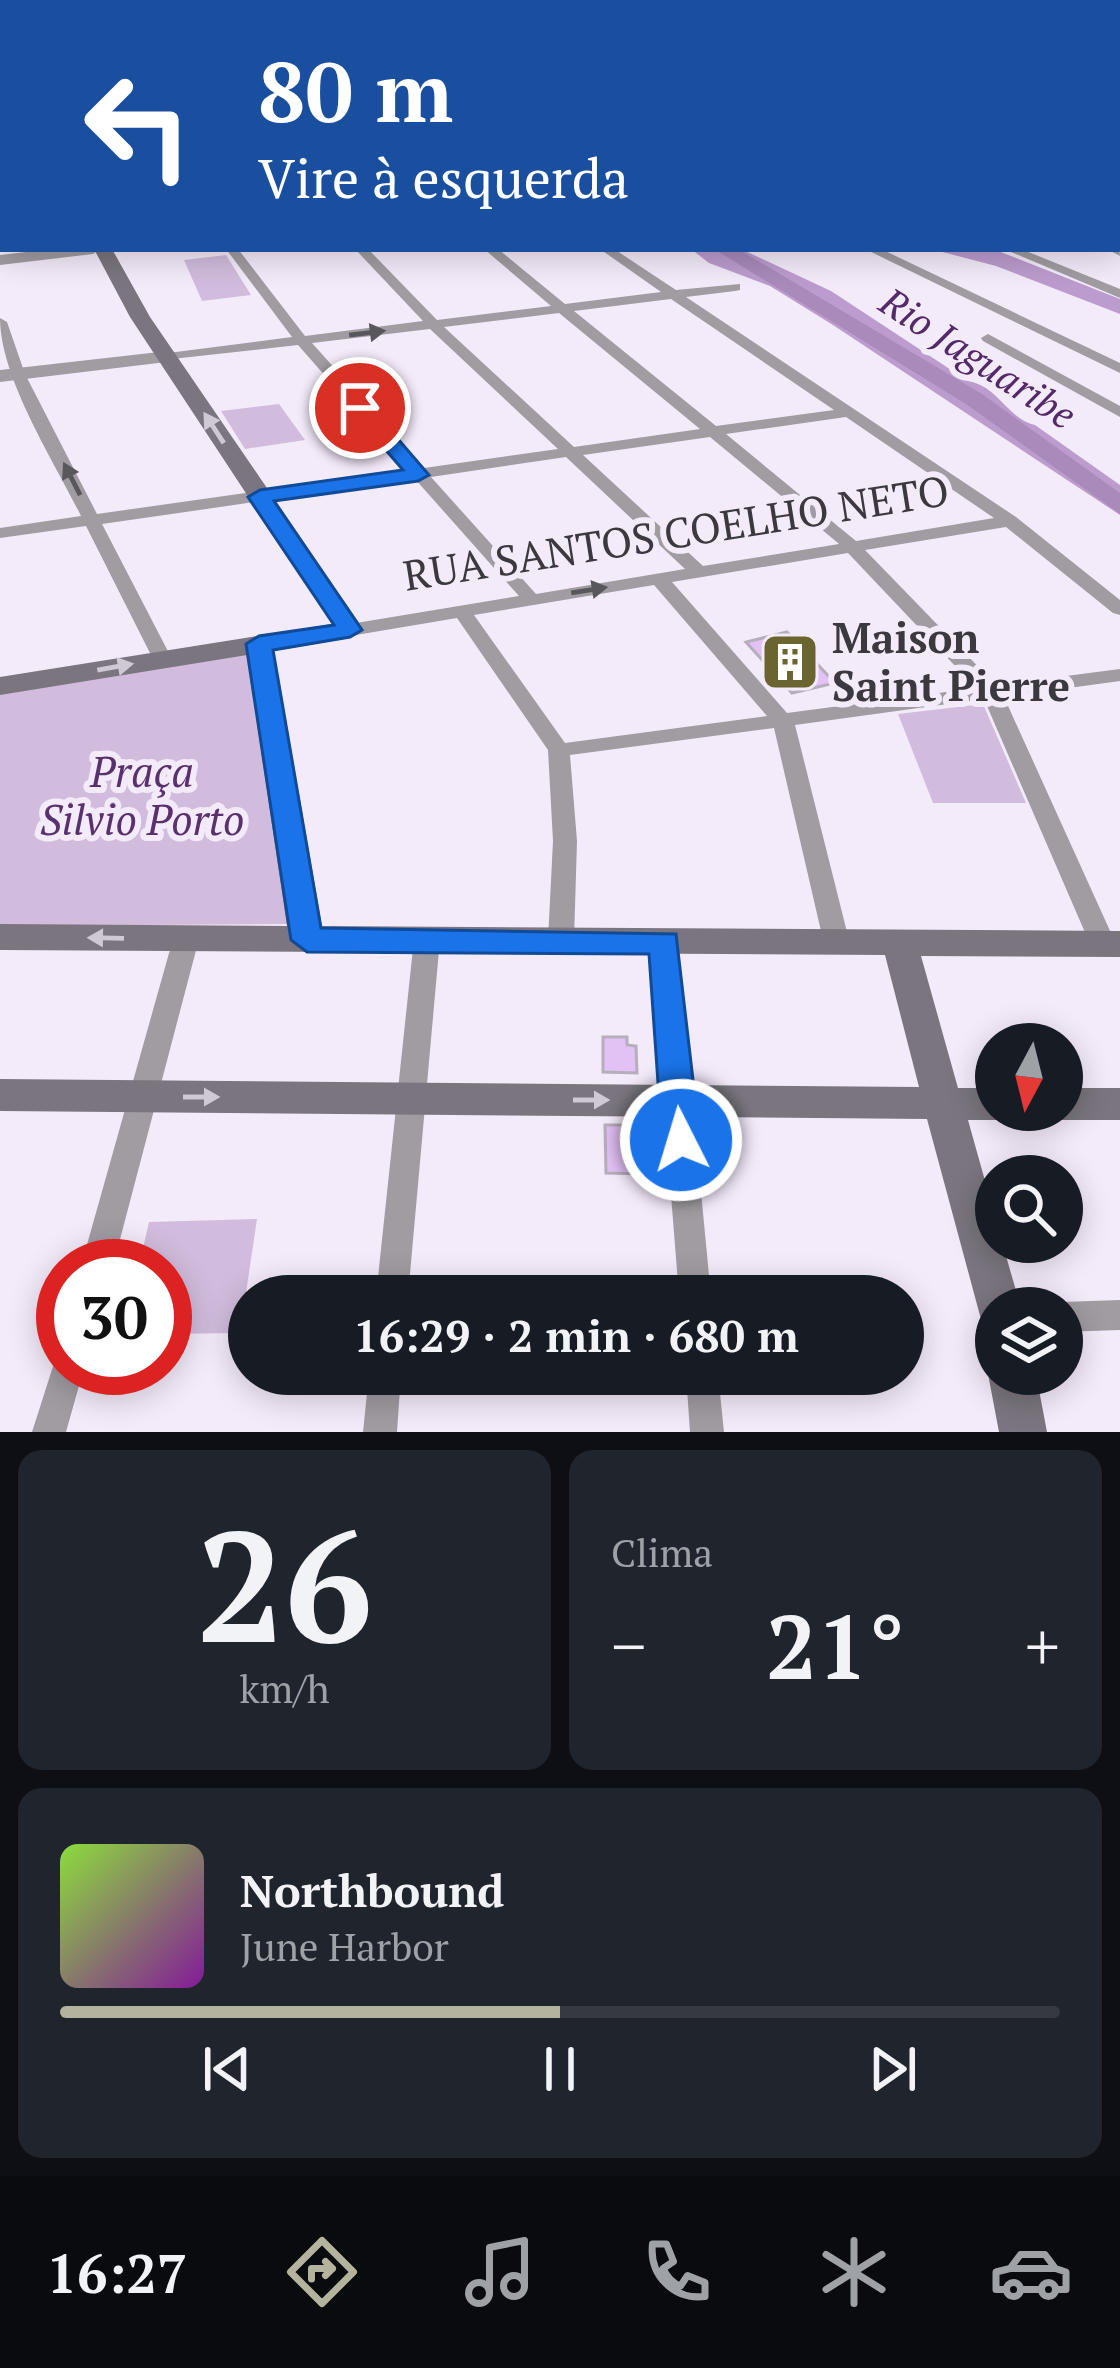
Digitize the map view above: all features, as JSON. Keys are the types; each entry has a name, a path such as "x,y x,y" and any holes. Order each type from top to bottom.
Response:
{"main road":[{"path":"105,252 167,357 350,630"},
{"name":"RUA SANTOS COELHO NETO","path":"0,686 350,630"},
{"path":"259,644 307,940"},
{"path":"0,937 1112,944"},
{"path":"900,944 947,1104 993,1287"},
{"path":"0,1096 975,1104"},
{"path":"1083,1104 1120,1104"},
{"path":"1016,1395 1024,1432"}],"street":[{"path":"0,260 68,252"},
{"path":"234,252 302,341 531,599"},
{"path":"364,252 434,326 700,573"},
{"path":"494,252 853,548 992,693 1112,944"},
{"path":"610,252 1010,520 1120,609"},
{"path":"877,252 1120,370"},
{"path":"1017,252 1120,294"},
{"path":"9,375 735,287"},
{"path":"0,322 9,375 93,519 162,659"},
{"path":"1030,327 988,338 1120,412"},
{"path":"0,533 851,412"},
{"name":"RUA SANTOS COELHO NETO","path":"350,630 1010,520"},
{"path":"658,578 783,721 837,944"},
{"path":"462,612 560,750 565,841 561,940"},
{"path":"560,750 1120,674"},
{"path":"105,1239 186,939"},
{"path":"394,1275 427,939"},
{"path":"664,942 693,1275"},
{"path":"1083,1316 1120,1315"},
{"path":"49,1432 60,1395"},
{"path":"380,1432 383,1395"},
{"path":"704,1395 707,1432"}],"green space":[{"path":"226,255 251,295 202,301 184,260"},
{"path":"279,404 305,440 245,449 221,411"},
{"name":"Praça Silvio Porto","path":"258,645 291,924 0,926 0,688"},
{"path":"983,704 1026,803 933,803 898,714"},
{"path":"257,1219 249,1275 228,1275 228,1333 192,1334 192,1239 145,1239 149,1222"}],"shaded area":[{"path":"695,252 747,252 831,291 987,389 1017,416 1120,485 1120,515 770,286 709,263"},
{"path":"942,252 1001,252 1120,299 1120,314 996,266"}],"building":[{"name":"Maison Saint Pierre","path":"787,632 835,683 792,693 746,642"},
{"path":"603,1037 627,1037 627,1045 636,1046 637,1073 603,1072"},
{"path":"605,1125 644,1125 646,1174 606,1173"}],"waterway":[{"name":"Rio Jaguaribe","path":"729,252 974,399 1120,506"}],"place":[{"name":"Maison Saint Pierre","path":"790,662"}],"route":[{"path":"360,408 418,475 260,497 350,630 259,644 307,940 664,942 681,1140"}]}
